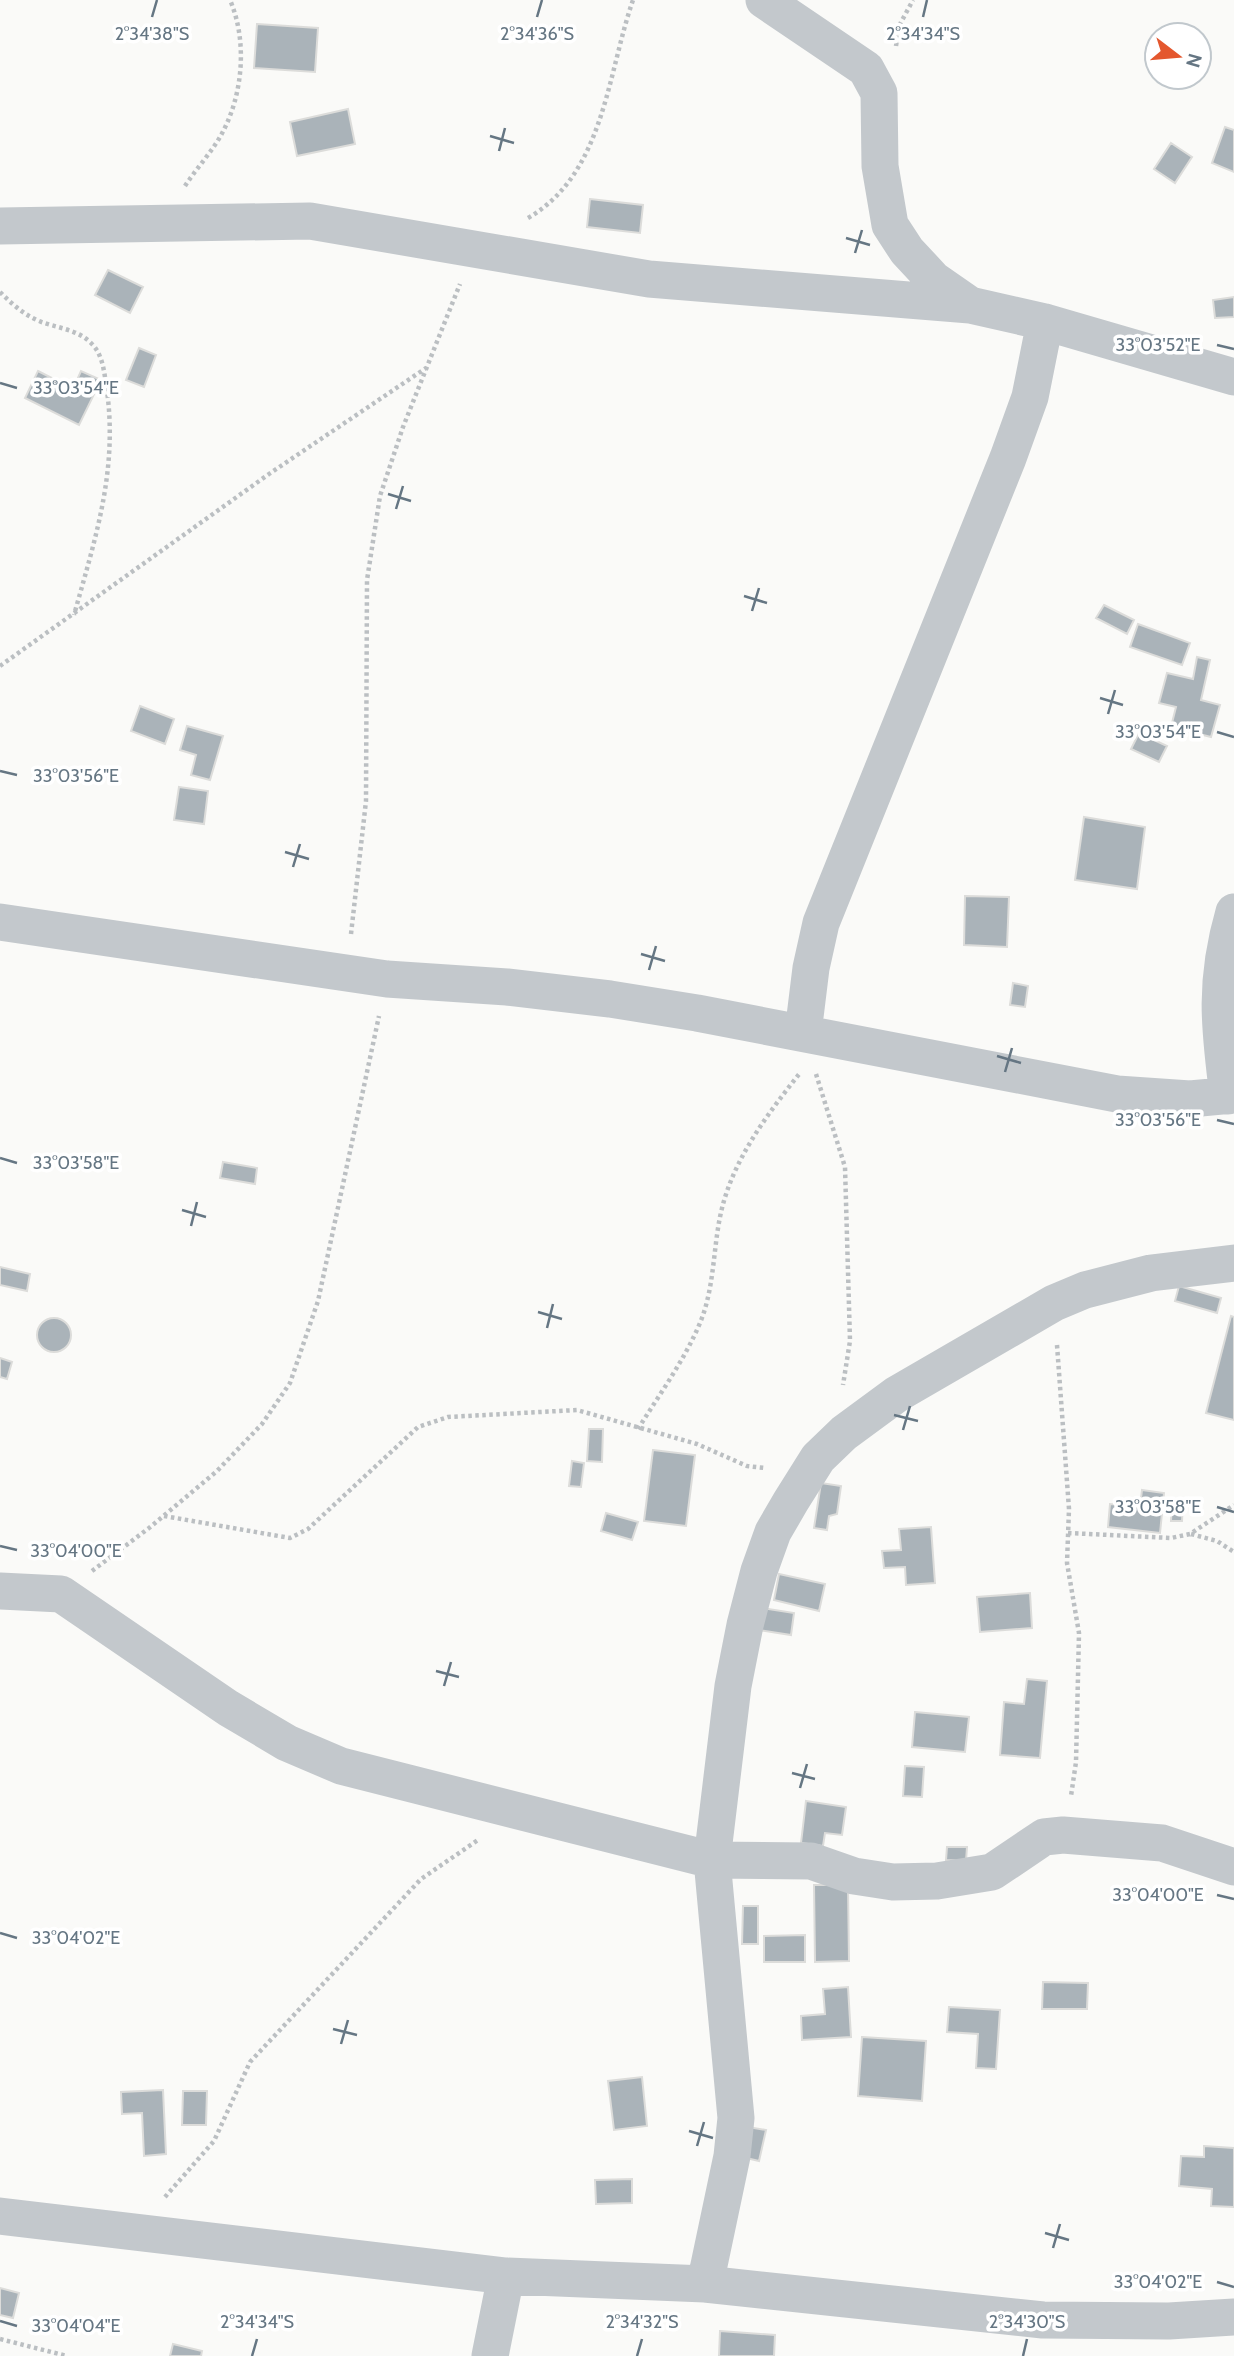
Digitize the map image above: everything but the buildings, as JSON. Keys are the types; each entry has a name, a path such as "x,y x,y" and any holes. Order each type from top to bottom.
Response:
{"street":[{"path":"764,0 866,69 880,93 880,166 890,225 907,251 934,280 970,305"},
{"path":"0,226 310,221 649,279 970,305 1045,322 1234,377"},
{"path":"807,1046 811,968 821,923 1008,458 1030,397 1045,322"},
{"path":"0,922 387,979 507,987 610,999 807,1046 1117,1094 1190,1099 1231,1096 1218,1018 1219,982 1234,912"},
{"path":"705,2284 733,2156 736,2118 712,1860 733,1686 759,1571 773,1532 818,1458 844,1433 897,1394 1054,1303 1085,1290 1151,1273 1234,1263"},
{"path":"0,1591 61,1594 228,1708 287,1743 341,1766 712,1860 811,1861 854,1876 893,1882 937,1881 992,1872 1044,1837 1063,1835 1162,1843 1234,1867"},
{"path":"0,2216 506,2276 705,2284 1043,2320 1169,2321 1234,2317"},
{"path":"490,2356 506,2276"}],"path":[{"path":"160,223 221,136 234,103 242,60 240,34 230,0"},
{"path":"346,973 366,801 367,580 380,496 475,249 549,206 576,174 606,101 633,0"},
{"path":"0,292 28,315 76,333 93,344 103,363 112,421 104,509 73,615"},
{"path":"0,666 269,474 427,368"},
{"path":"61,1594 217,1471 262,1424 290,1383 318,1301 387,979"},
{"path":"638,1429 681,1360 701,1321 713,1271 720,1215 736,1172 760,1124 807,1046"},
{"path":"807,1046 845,1167 850,1340 842,1396 844,1433"},
{"path":"1054,1303 1068,1534 1067,1563 1079,1633 1076,1762 1063,1835"},
{"path":"163,1516 220,1523 270,1536 290,1538 308,1529 418,1427 448,1417 577,1410 697,1444 747,1466 775,1469 818,1458"},
{"path":"1068,1534 1171,1538 1190,1534 1234,1504"},
{"path":"1190,1534 1217,1541 1234,1552"},
{"path":"144,2233 168,2192 214,2141 250,2062 421,1879 519,1813"},
{"path":"0,2339 67,2356"}]}
